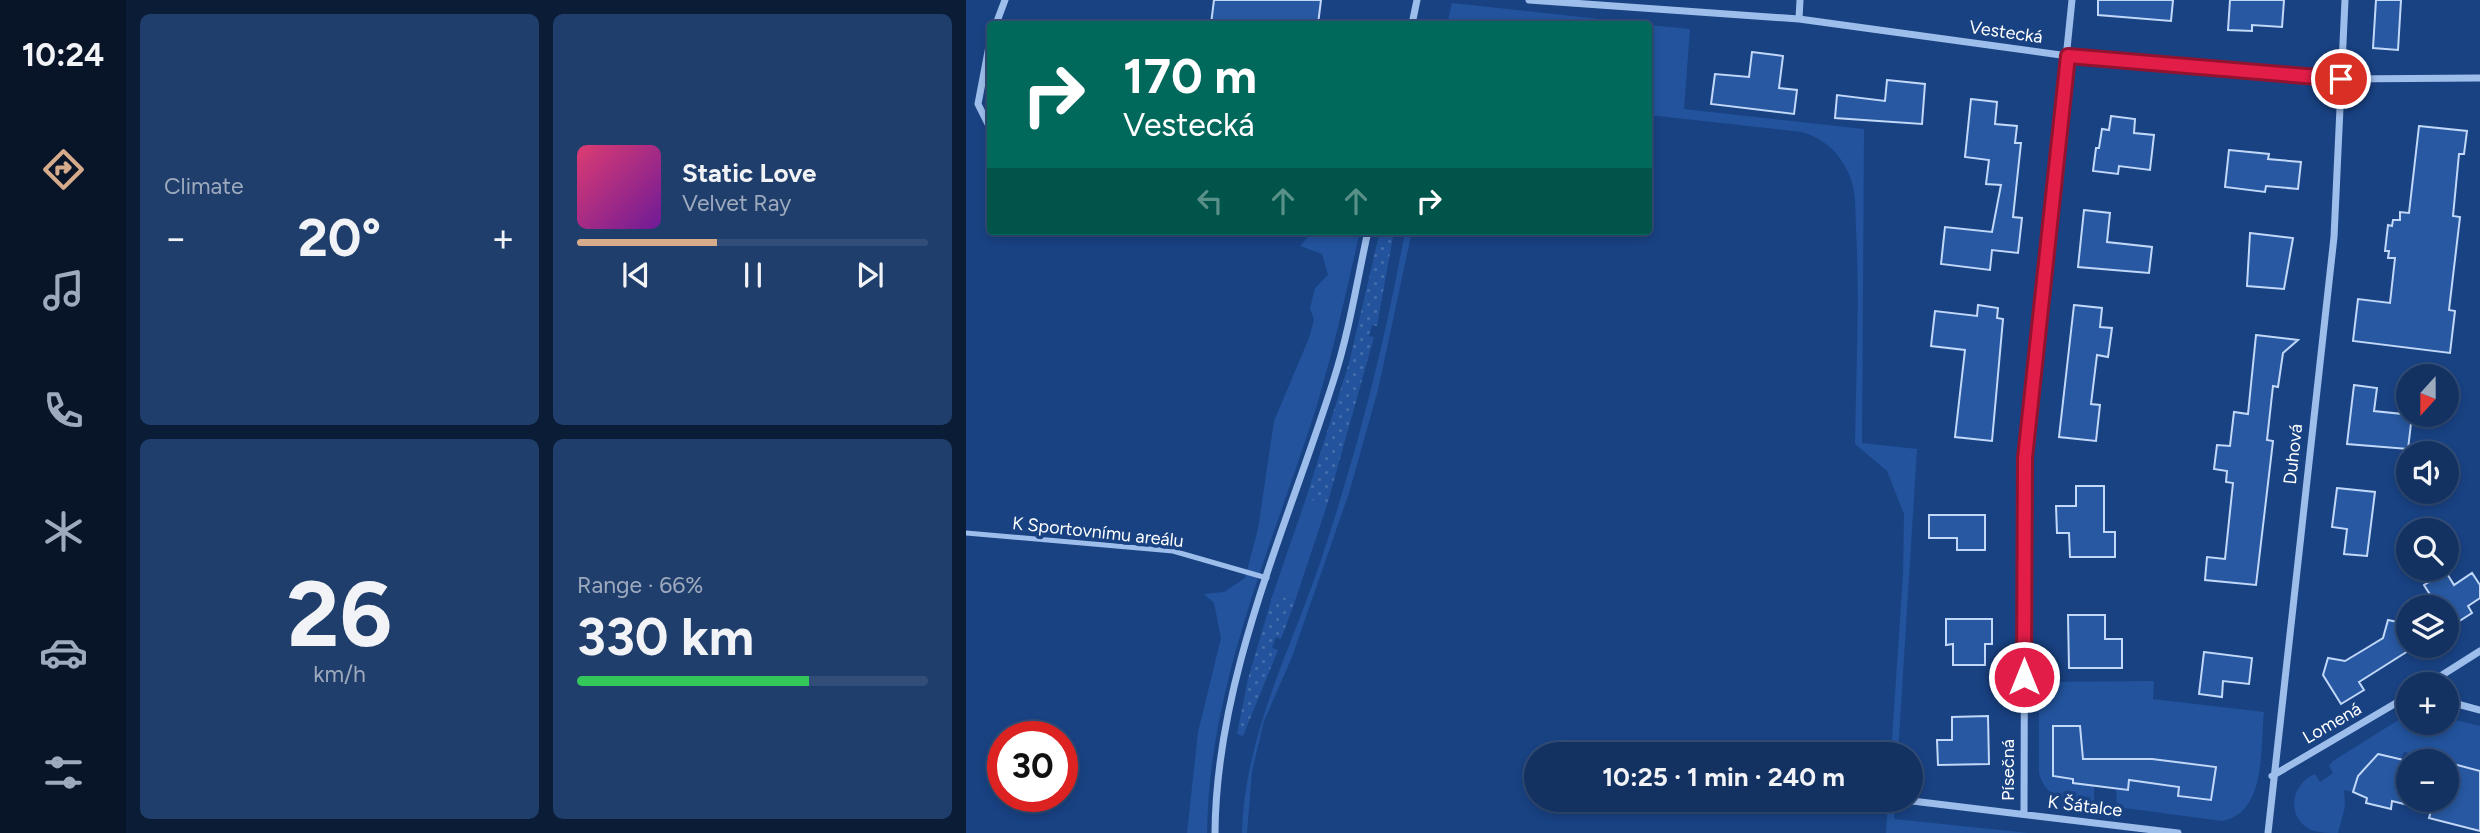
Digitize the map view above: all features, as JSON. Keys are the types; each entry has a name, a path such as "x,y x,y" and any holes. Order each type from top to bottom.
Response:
{"street":[{"path":"997,21 1005,0"},
{"path":"1413,21 1417,0"},
{"name":"Vestecká","path":"1529,0 1798,19 2068,56 2341,79 2480,78"},
{"path":"1798,19 1800,0"},
{"name":"Písečná","path":"2024,814 2025,458 2072,0"},
{"name":"Duhová","path":"2269,833 2272,776 2333,237 2345,0"},
{"path":"987,56 978,103 987,122"},
{"path":"1215,833 1223,746 1249,631 1334,379 1367,235"},
{"path":"2447,672 2480,651"},
{"name":"Lomená","path":"2272,776 2396,703"},
{"path":"2459,704 2480,710"},
{"name":"K Šátalce","path":"1923,802 2179,833"}],"lane":[{"name":"K Sportovnímu areálu","path":"966,533 1173,551 1267,578"}],"shaded area":[{"path":"1452,3 1618,21 1448,21"},
{"path":"1652,25 1690,29 1684,109 1864,129 1862,443 1917,449 1899,742 1892,742 1903,574 1904,514 1887,471 1855,444 1858,283 1855,201 1851,179 1840,158 1817,138 1802,132 1652,115"},
{"path":"1310,235 1359,235 1318,403 1259,576 1229,677 1210,780 1207,833 1187,833 1198,732 1221,638 1214,603 1204,594 1224,592 1245,578 1258,529 1274,421 1309,338 1314,320 1310,308 1315,288 1328,275 1322,254 1300,246"},
{"path":"1379,235 1393,235 1377,326 1372,325 1369,336 1374,337 1327,505 1306,498 1349,363"},
{"path":"1404,235 1411,235 1378,390 1349,493 1292,657 1264,721 1252,772 1247,833 1242,833 1245,797 1260,727 1321,560 1346,479 1369,397"},
{"path":"1306,498 1327,505 1295,601 1273,594"},
{"path":"1273,594 1295,601 1281,639 1276,637 1272,648 1278,650 1243,736 1237,734 1248,679"},
{"path":"2154,681 2153,699 2264,712 2258,777 2247,806 2237,815 2222,821 2117,807 2116,789 2128,790 2132,759 2080,759 2080,743 2083,741 2080,741 2080,726 2073,783 2094,786 2094,804 2060,798 2047,789 2039,773 2039,682"},
{"path":"2459,721 2480,726 2480,779 2459,774 2459,749 2396,749 2396,758 2378,754 2358,776 2353,792 2344,790 2345,807 2338,833 2324,833 2303,825 2295,810 2294,801 2300,785 2307,779 2315,774 2320,782 2333,773 2329,766 2396,722 2396,735 2459,735"},
{"path":"1887,812 1894,812 1894,819 2029,833 1886,833"}],"building":[{"path":"1214,0 1321,0 1318,21 1211,21"},
{"path":"2098,0 2173,0 2171,21 2098,15"},
{"path":"2230,0 2284,0 2282,27 2252,25 2252,31 2228,30"},
{"path":"2376,0 2401,0 2398,50 2373,48"},
{"path":"1752,52 1783,56 1779,88 1797,90 1794,114 1711,104 1715,74 1749,77"},
{"path":"1887,80 1925,84 1922,124 1835,118 1837,95 1885,101"},
{"path":"1971,99 1997,102 1995,124 2017,126 2015,143 2021,143 2013,217 2022,218 2018,253 1992,250 1990,270 1941,264 1945,227 1992,232 2001,185 1986,184 1989,160 1965,157"},
{"path":"2111,116 2135,119 2134,133 2154,135 2150,170 2119,166 2118,174 2093,171 2102,129 2109,130"},
{"path":"2419,126 2467,131 2464,154 2459,154 2453,216 2460,217 2449,310 2455,311 2450,353 2353,341 2358,299 2390,303 2395,258 2388,258 2389,251 2385,251 2388,225 2392,226 2393,220 2400,220 2400,212 2409,213"},
{"path":"2229,150 2269,154 2268,159 2301,162 2298,189 2266,186 2265,192 2225,187"},
{"path":"2084,210 2110,213 2107,242 2152,247 2149,273 2078,267"},
{"path":"2250,233 2293,238 2284,289 2247,286"},
{"path":"1978,305 1998,308 1997,318 2003,319 1992,441 1955,437 1965,350 1931,346 1935,311 1977,316"},
{"path":"2074,305 2102,308 2100,327 2112,328 2108,357 2097,355 2091,404 2100,405 2096,441 2059,437"},
{"path":"2256,335 2298,340 2283,353 2278,387 2273,386 2267,440 2273,441 2256,585 2205,580 2207,557 2225,559 2233,483 2226,482 2227,471 2214,469 2217,445 2230,446 2234,412 2248,414"},
{"path":"2354,385 2377,388 2374,411 2396,413 2396,427 2411,427 2409,441 2396,441 2396,448 2347,444"},
{"path":"2076,486 2104,486 2104,532 2115,532 2115,557 2070,557 2069,533 2057,533 2056,506 2076,506"},
{"path":"2337,488 2375,492 2367,556 2344,554 2347,529 2332,527"},
{"path":"1929,515 1985,515 1985,550 1957,550 1957,538 1929,538"},
{"path":"2472,573 2480,585 2480,598 2468,606 2472,613 2459,621 2459,595 2430,595 2424,585 2431,581 2452,581 2454,585"},
{"path":"2068,615 2105,615 2105,639 2122,639 2122,668 2069,668"},
{"path":"1946,619 1992,619 1992,644 1985,644 1985,665 1953,665 1953,644 1946,645"},
{"path":"2388,620 2396,622 2397,658 2359,682 2364,690 2341,704 2323,675 2328,658 2345,661 2383,638"},
{"path":"2204,652 2252,658 2249,684 2223,681 2222,697 2199,694"},
{"path":"1988,716 1989,764 1938,765 1937,740 1952,740 1952,717"},
{"path":"2053,726 2080,726 2083,759 2152,759 2216,767 2211,800 2178,796 2179,787 2129,780 2128,790 2073,783 2073,779 2053,776"},
{"path":"2378,754 2396,758 2396,802 2392,801 2391,809 2366,803 2367,798 2353,792 2358,776"},
{"path":"2459,765 2480,771 2480,831 2429,818 2431,812 2459,812"}],"route":[{"path":"2024,677 2025,458 2068,56 2341,79"}]}
